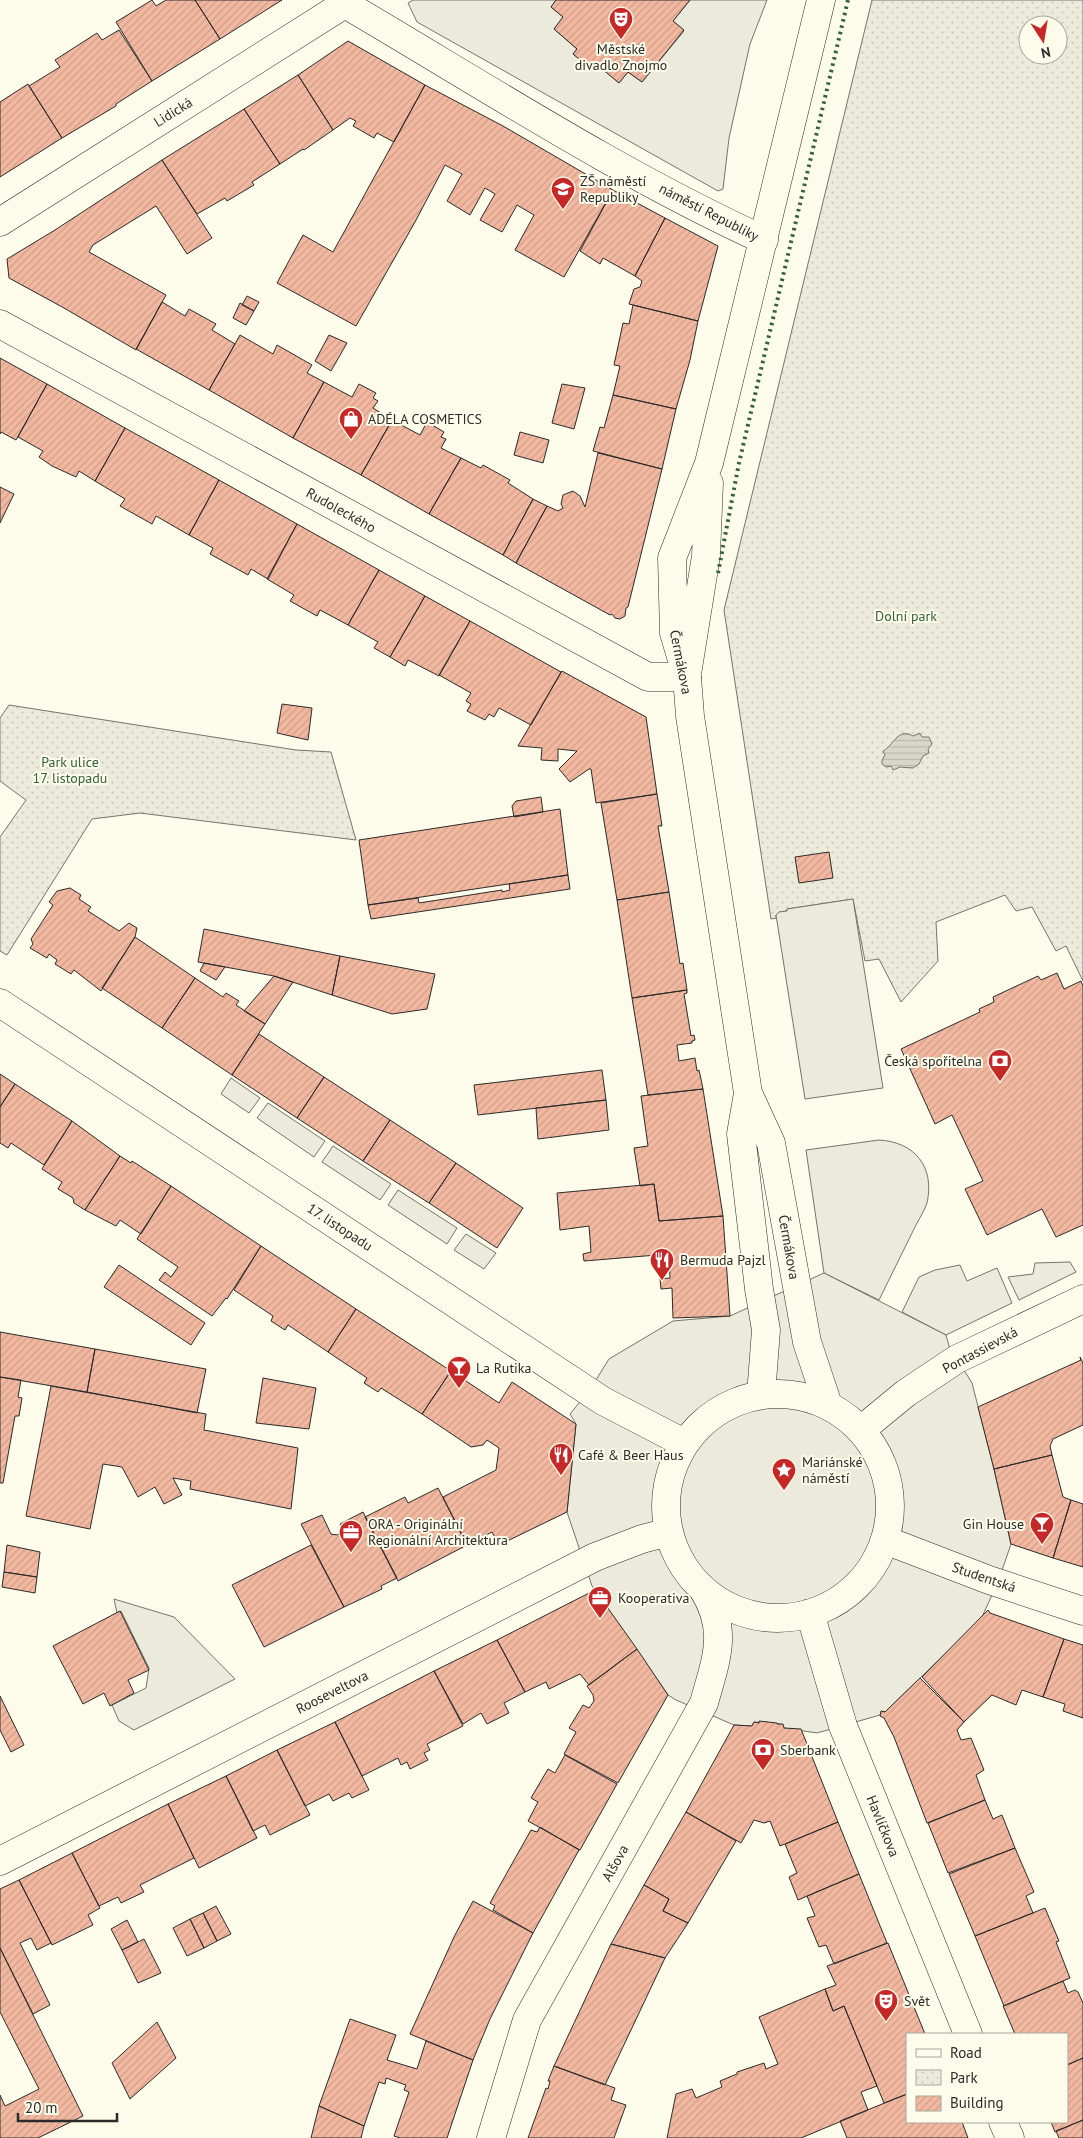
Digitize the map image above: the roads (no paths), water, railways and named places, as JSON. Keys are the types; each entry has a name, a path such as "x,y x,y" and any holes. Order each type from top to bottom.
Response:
{"main road":[{"name":"náměstí Republiky","path":"348,2 610,161 727,223 764,240 821,0"},
{"name":"Lidická","path":"0,222 348,2"},
{"name":"Čermákova","path":"764,240 709,463 706,556 687,677 691,726 748,1093 771,1143 807,1342 827,1402"},
{"name":"Rudoleckého","path":"0,324 648,677 687,677"},
{"name":"17. listopadu","path":"0,1003 603,1402 684,1443"},
{"name":"Čermákova","path":"748,1093 741,1134 759,1289 766,1330 761,1395"},
{"name":"Pontassievská","path":"861,1430 906,1393 957,1359 1083,1299"},
{"path":"761,1395 791,1395 827,1402 839,1410 861,1430 878,1454 888,1482 890,1521 885,1540 874,1565 857,1586 827,1607 787,1618 763,1617 742,1612 721,1603 703,1589 687,1572 676,1554 668,1532 666,1495 675,1460 684,1443 712,1415 729,1405 761,1395"},
{"name":"Rooseveltova","path":"0,1862 595,1557 642,1539 668,1532"},
{"name":"Studentská","path":"885,1540 989,1580 1083,1611"},
{"name":"Alšova","path":"491,2138 527,2020 704,1703 718,1649 719,1633 716,1615 703,1589"},
{"name":"Havlíčkova","path":"810,1613 843,1726 968,2033"},
{"path":"1003,2123 1010,2138"}],"place":[{"name":"Městské divadlo Znojmo","path":"621,40"},
{"name":"ZŠ náměstí Republiky","path":"563,210"},
{"name":"ADÉLA COSMETICS","path":"351,440"},
{"name":"Česká spořitelna","path":"1000,1082"},
{"name":"Bermuda Pajzl","path":"662,1281"},
{"name":"La Rutika","path":"459,1389"},
{"name":"Café & Beer Haus","path":"561,1476"},
{"name":"Mariánské náměstí","path":"784,1491"},
{"name":"Gin House","path":"1042,1545"},
{"name":"ORA - Originální Regionální Architektura","path":"351,1553"},
{"name":"Kooperativa","path":"600,1619"},
{"name":"Sberbank","path":"763,1771"},
{"name":"Svět","path":"886,2022"}],"park label":[{"name":"Dolní park","path":"906,616"},
{"name":"Park ulice 17. listopadu","path":"70,770"}]}
